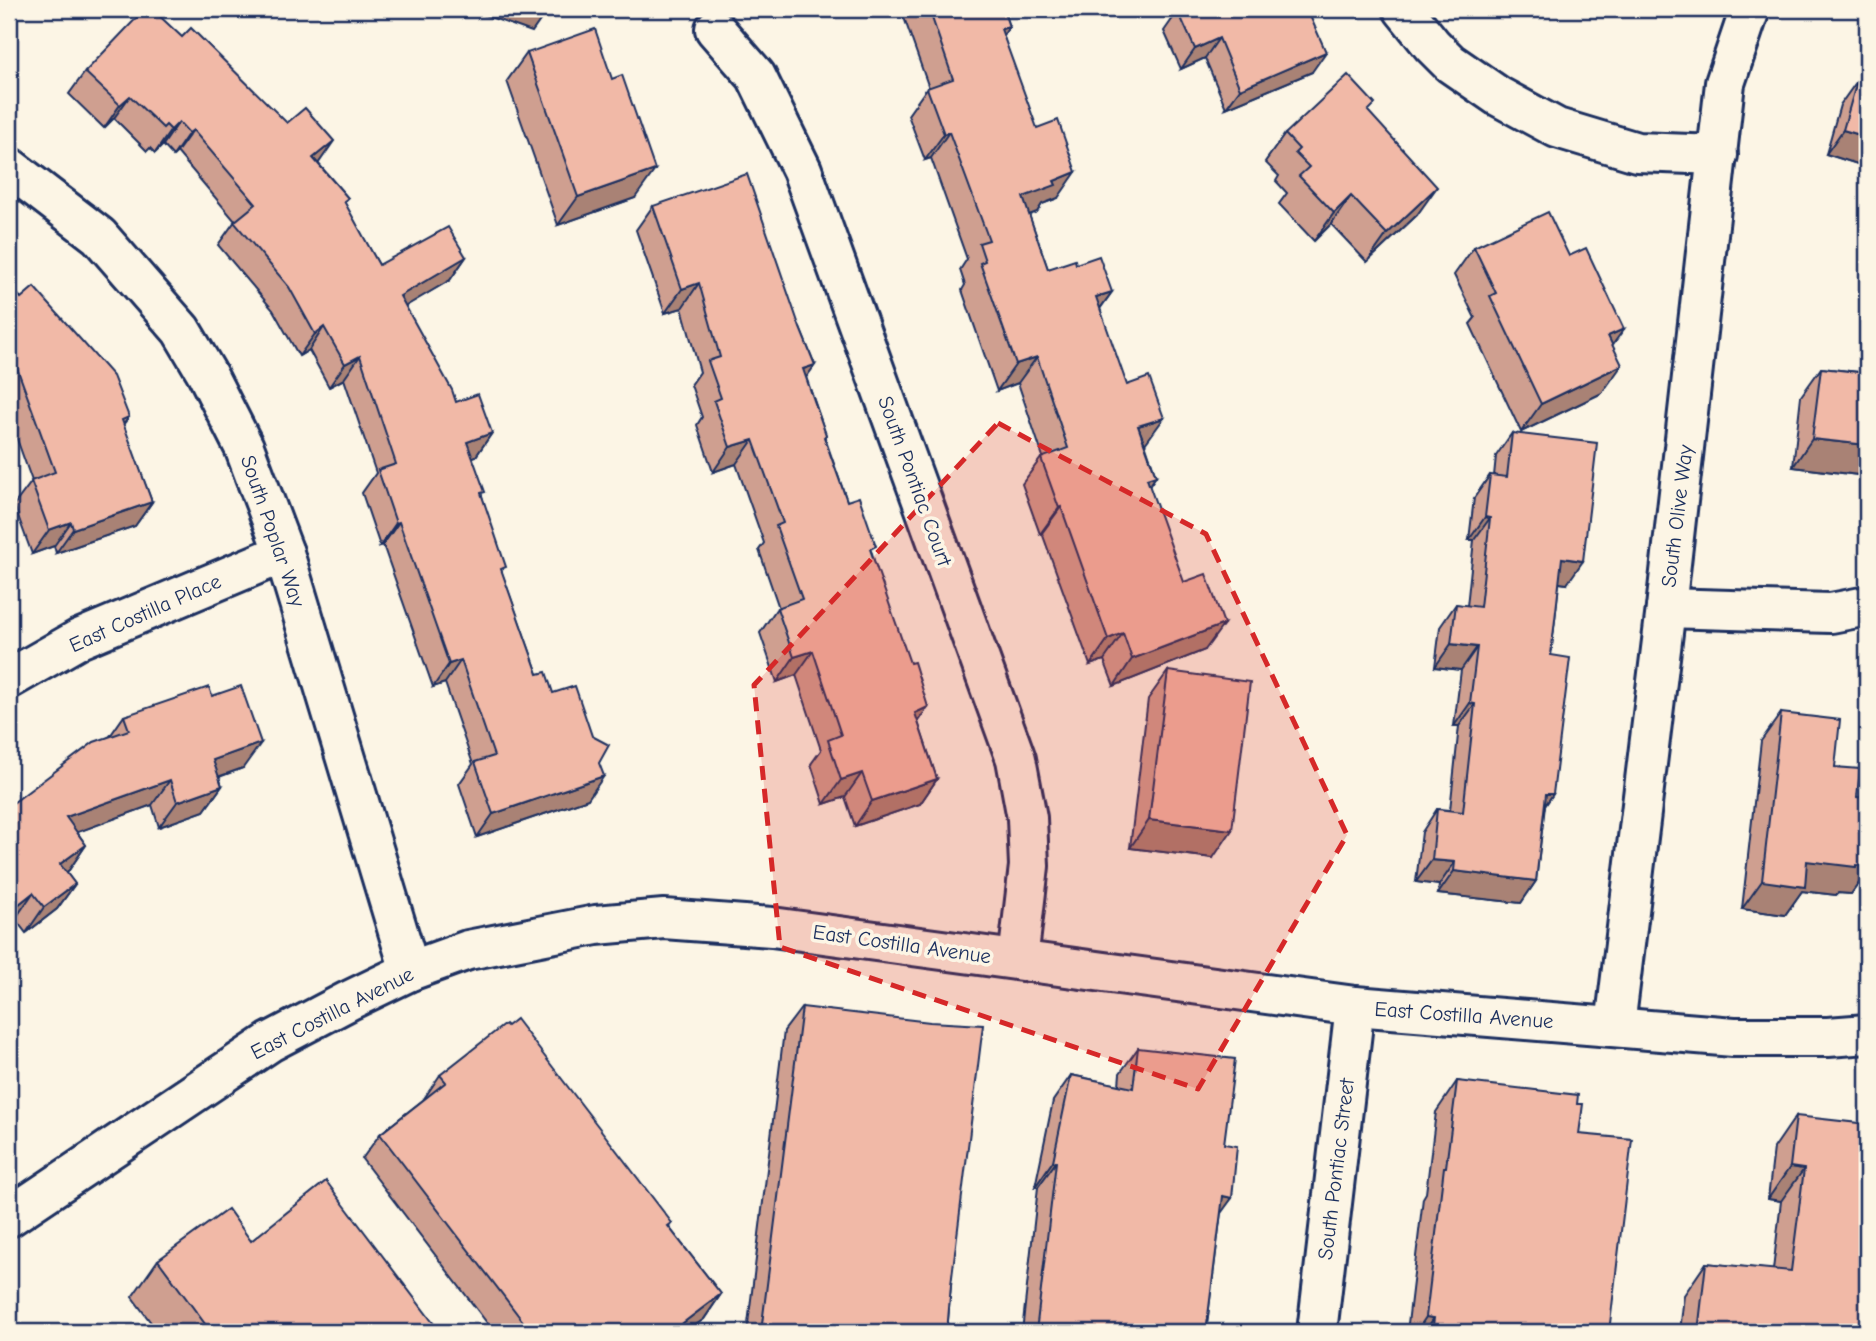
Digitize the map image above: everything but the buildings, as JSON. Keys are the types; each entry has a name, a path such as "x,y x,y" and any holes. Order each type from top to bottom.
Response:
{"street":[{"path":"1403,9 1450,63 1498,96 1557,128 1637,152 1718,155"},
{"name":"South Olive Way","path":"1615,1026 1666,608 1725,83 1750,9"},
{"name":"South Pontiac Court","path":"715,29 757,76 802,170 1016,759 1027,818 1029,866 1018,960"},
{"name":"South Poplar Way","path":"9,167 99,236 181,330 244,447 284,553 410,971"},
{"name":"East Costilla Place","path":"9,679 79,639 284,553"},
{"path":"1666,608 1831,613 1867,606"},
{"name":"East Costilla Avenue","path":"9,1217 270,1041 410,971 468,950 596,925 664,919 772,927 1355,1006 1734,1037 1828,1037 1867,1034"},
{"name":"South Pontiac Street","path":"1317,1332 1355,1006"}],"highlighted area":[{"path":"998,423 1206,534 1347,835 1198,1089 780,947 754,685"}]}
